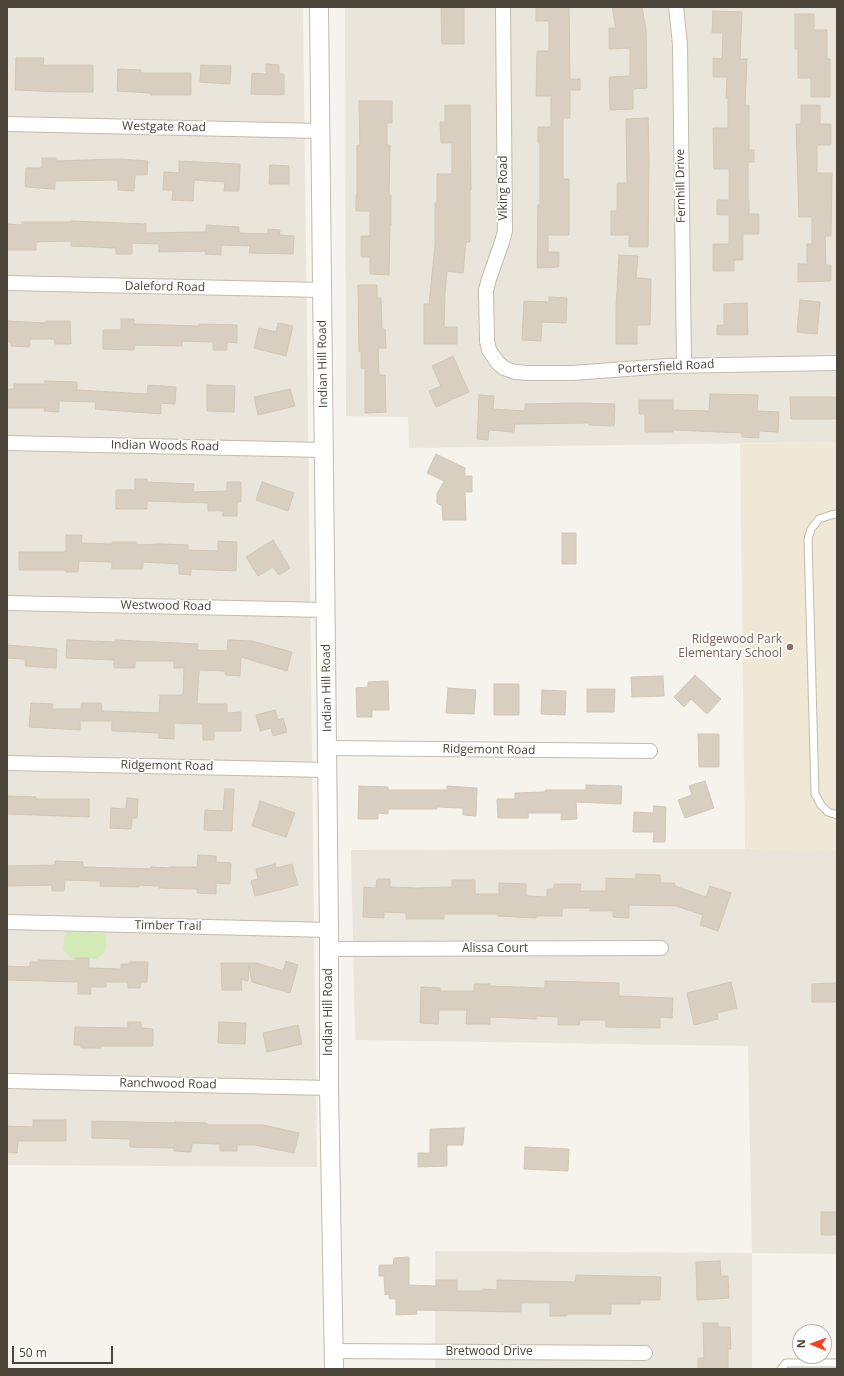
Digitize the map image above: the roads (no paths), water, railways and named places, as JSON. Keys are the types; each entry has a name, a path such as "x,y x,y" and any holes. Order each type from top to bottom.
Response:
{"street":[{"name":"Indian Hill Road","path":"319,7 325,610 328,748 329,1088 334,1369"},
{"name":"Viking Road","path":"498,363 489,350 487,341 486,297 489,279 505,231 503,7"},
{"name":"Fernhill Drive","path":"676,7 680,44 684,366"},
{"name":"Westgate Road","path":"7,124 320,131"},
{"name":"Daleford Road","path":"7,284 322,290"},
{"name":"Portersfield Road","path":"498,363 504,368 515,372 528,373 572,373 684,366 837,363"},
{"name":"Indian Woods Road","path":"7,443 324,450"},
{"name":"Westwood Road","path":"7,603 325,610"},
{"name":"Ridgemont Road","path":"328,748 650,751"},
{"name":"Ridgemont Road","path":"7,763 327,770"},
{"name":"Timber Trail","path":"7,922 329,930"},
{"name":"Alissa Court","path":"329,949 661,948"},
{"name":"Ranchwood Road","path":"7,1081 329,1088"},
{"name":"Bretwood Drive","path":"334,1351 645,1353"}],"lane":[{"path":"837,514 819,519 811,530 808,540 816,794 821,805 828,812 837,815"},
{"path":"781,1369 786,1363 837,1363"}],"place":[{"name":"Ridgewood Park Elementary School","path":"790,647"}]}
